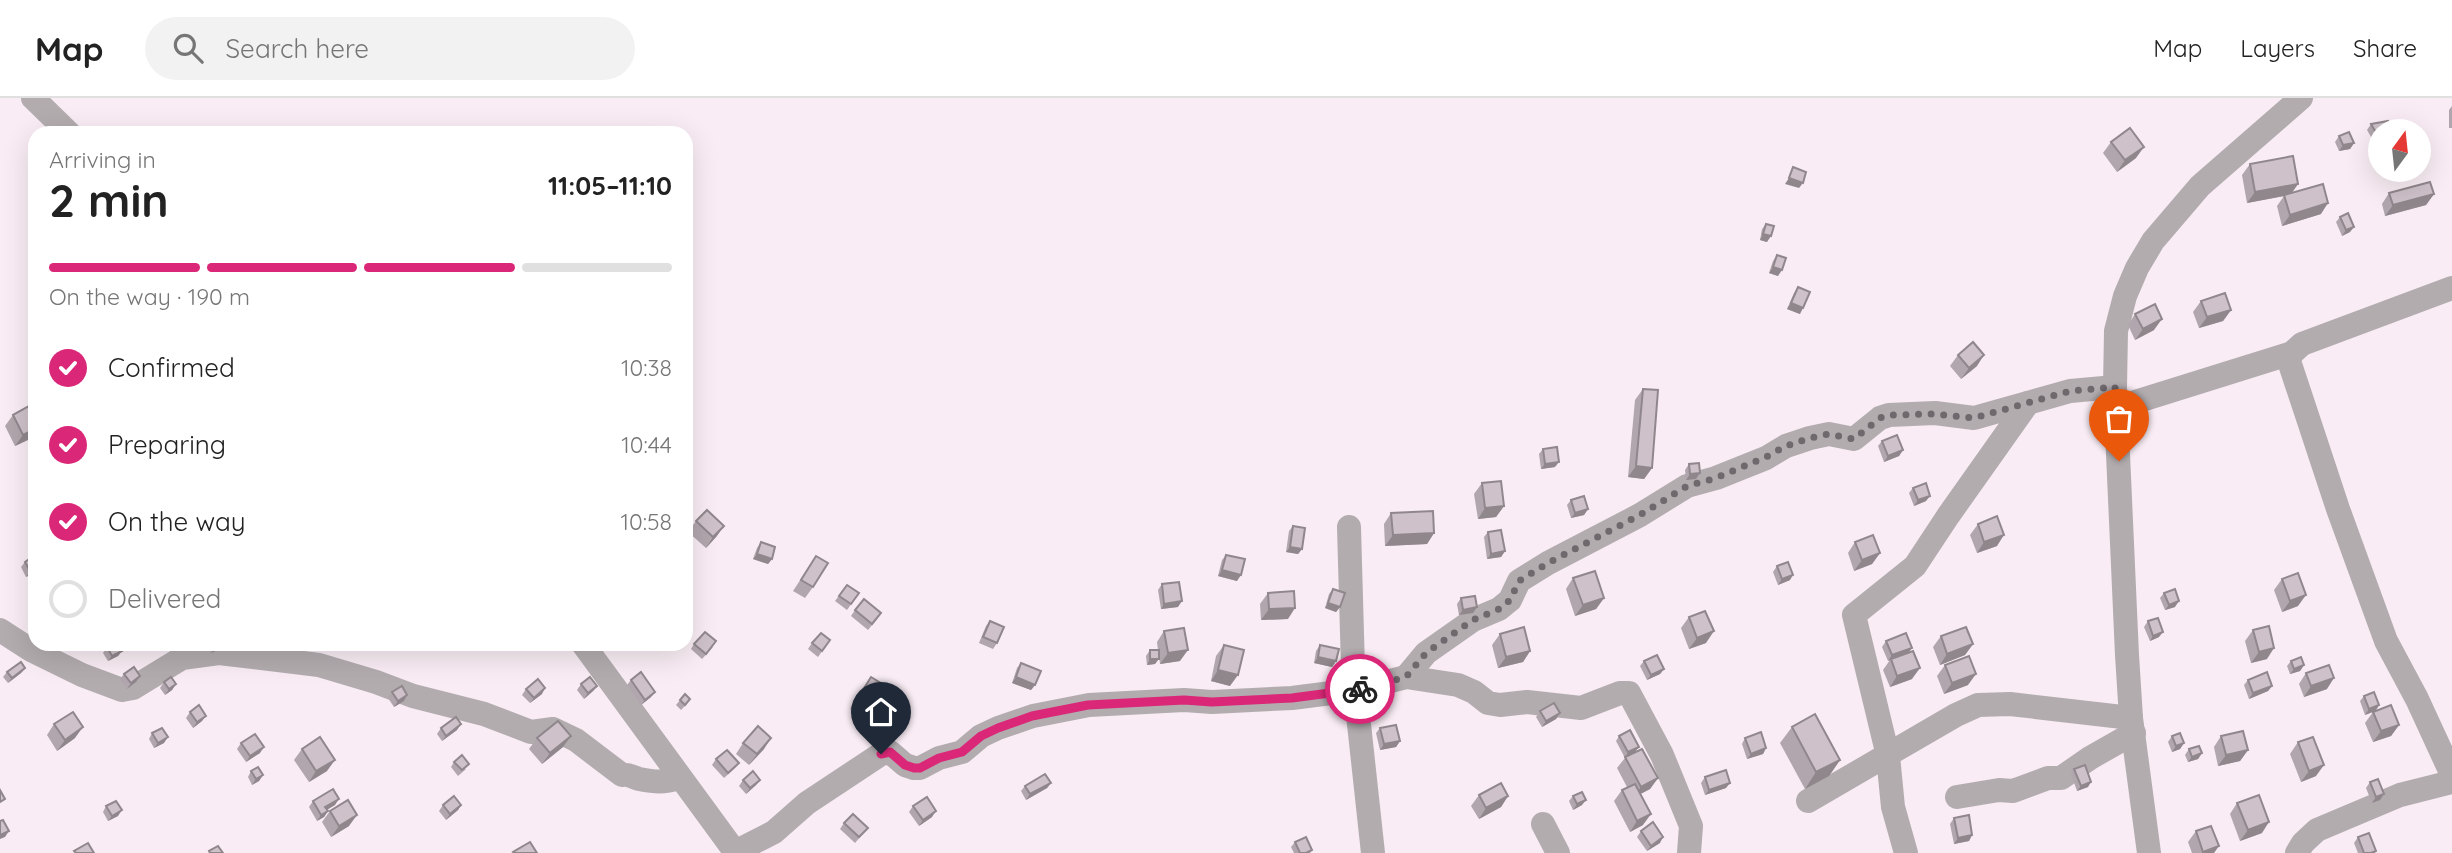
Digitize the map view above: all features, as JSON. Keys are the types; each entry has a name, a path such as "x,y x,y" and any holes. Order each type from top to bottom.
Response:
{"street":[{"path":"33,98 62,126"},
{"path":"2149,853 2133,726 2116,398 2116,331 2137,268 2153,242 2200,186 2301,98"},
{"path":"1406,677 1426,653 1473,620 1499,609 1510,600 1519,581 1548,563 1652,508 1687,486 1716,478 1786,446 1829,434 1854,439 1880,418 1889,415 1935,414 1974,418 2070,391 2116,398 2292,353 2302,344 2452,288"},
{"path":"2292,353 2289,362 2291,371 2386,641 2417,699 2452,775"},
{"path":"1906,853 1894,807 1888,756 1854,615 1915,566 2028,403"},
{"path":"1349,527 1355,690 1373,853"},
{"path":"0,630 28,648"},
{"path":"33,651 82,676 122,690 133,688 181,659 219,653 319,665 413,696 484,714 531,732 553,729 576,740 622,775 661,783 679,778"},
{"path":"588,651 735,853 774,832 807,803 881,754 890,752 905,765 920,768 939,758 962,752 981,736 998,728 1032,716 1088,705 1292,698 1355,690 1406,677 1458,685 1474,692 1488,703 1500,705 1527,702 1581,708 1620,693 1629,693 1662,755 1691,825 1689,853"},
{"path":"1808,801 1956,715 1978,705 2010,704 2133,726"},
{"path":"1957,797 1999,790 2013,791 2048,778 2064,777 2133,726"},
{"path":"2297,853 2317,830 2400,795 2452,782"},
{"path":"1543,824 1558,853"}],"building":[{"path":"2130,128 2144,147 2125,160 2111,142"},
{"path":"2349,132 2354,143 2343,145 2339,136"},
{"path":"2293,156 2298,184 2255,192 2250,164"},
{"path":"1793,167 1806,172 1803,183 1789,178"},
{"path":"2430,182 2434,194 2393,205 2389,193"},
{"path":"2323,184 2328,203 2290,215 2284,195"},
{"path":"2348,213 2354,227 2346,230 2340,217"},
{"path":"1766,224 1774,226 1771,236 1763,234"},
{"path":"1777,255 1786,258 1782,270 1773,267"},
{"path":"1798,287 1810,292 1803,308 1791,303"},
{"path":"2225,293 2231,310 2207,317 2201,301"},
{"path":"2155,304 2162,319 2143,329 2135,314"},
{"path":"1973,342 1984,355 1969,368 1958,355"},
{"path":"1643,389 1658,390 1652,468 1636,466"},
{"path":"28,407 28,432 23,435 13,415"},
{"path":"1897,435 1903,450 1888,456 1882,441"},
{"path":"1557,447 1559,462 1545,464 1543,449"},
{"path":"1699,463 1700,473 1690,474 1689,464"},
{"path":"1501,481 1504,506 1485,508 1482,483"},
{"path":"1926,483 1930,496 1918,500 1913,488"},
{"path":"1584,496 1588,509 1575,513 1571,500"},
{"path":"707,510 724,526 713,537 696,521"},
{"path":"1433,511 1434,533 1393,535 1391,513"},
{"path":"1997,516 2004,535 1984,542 1978,524"},
{"path":"1293,526 1305,528 1302,549 1290,547"},
{"path":"1501,530 1505,551 1491,554 1488,532"},
{"path":"1873,535 1880,553 1862,560 1855,542"},
{"path":"761,542 775,547 772,559 757,554"},
{"path":"1226,555 1245,559 1241,575 1222,570"},
{"path":"816,556 828,563 813,587 801,580"},
{"path":"1788,562 1793,575 1782,579 1777,566"},
{"path":"1595,571 1604,598 1583,605 1573,578"},
{"path":"2298,573 2306,595 2290,601 2282,579"},
{"path":"1179,582 1182,601 1164,604 1162,584"},
{"path":"847,585 859,593 851,604 839,596"},
{"path":"1333,589 1345,593 1340,607 1328,603"},
{"path":"2175,589 2179,601 2169,605 2164,593"},
{"path":"1294,591 1295,608 1269,609 1268,593"},
{"path":"1475,596 1477,607 1463,610 1461,598"},
{"path":"864,599 881,613 872,624 855,610"},
{"path":"1705,611 1714,631 1697,638 1689,617"},
{"path":"2158,618 2163,632 2153,636 2148,621"},
{"path":"990,621 1004,627 997,643 983,637"},
{"path":"2269,626 2274,648 2259,652 2253,630"},
{"path":"1524,627 1530,651 1506,657 1500,634"},
{"path":"1966,627 1973,644 1947,654 1941,636"},
{"path":"1184,628 1188,650 1168,653 1164,631"},
{"path":"705,632 716,641 706,654 694,644"},
{"path":"821,633 830,640 822,651 812,643"},
{"path":"1906,633 1912,648 1892,655 1886,641"},
{"path":"1224,645 1244,650 1238,675 1218,670"},
{"path":"1320,645 1339,649 1336,661 1318,657"},
{"path":"1150,650 1159,650 1159,659 1150,659"},
{"path":"109,651 122,651 112,656"},
{"path":"1913,651 1920,668 1897,676 1891,659"},
{"path":"1657,655 1664,669 1651,675 1644,661"},
{"path":"1969,656 1976,674 1952,683 1945,665"},
{"path":"2301,657 2304,665 2294,669 2291,661"},
{"path":"21,662 25,668 12,678 7,672"},
{"path":"1021,663 1041,671 1035,685 1016,677"},
{"path":"2329,665 2334,678 2311,686 2306,673"},
{"path":"134,667 140,676 131,683 124,674"},
{"path":"641,672 655,692 645,700 631,680"},
{"path":"2267,672 2272,686 2253,693 2248,680"},
{"path":"171,677 176,684 169,689 164,682"},
{"path":"590,677 597,686 588,693 581,684"},
{"path":"871,677 894,691 882,712 858,698"},
{"path":"538,679 545,688 534,698 526,689"},
{"path":"402,686 407,695 398,701 392,692"},
{"path":"2374,692 2379,705 2369,709 2364,696"},
{"path":"685,694 690,699 685,705 680,700"},
{"path":"1554,703 1560,713 1546,721 1540,711"},
{"path":"199,705 206,716 197,722 190,712"},
{"path":"2391,705 2399,725 2381,731 2373,712"},
{"path":"73,712 83,727 65,740 54,724"},
{"path":"1815,714 1840,760 1816,772 1792,727"},
{"path":"456,717 461,724 446,736 441,728"},
{"path":"558,721 571,736 550,753 537,738"},
{"path":"1396,725 1400,741 1384,744 1380,728"},
{"path":"758,726 771,738 757,754 743,743"},
{"path":"162,728 168,737 158,743 152,733"},
{"path":"1630,730 1639,747 1628,752 1619,736"},
{"path":"2243,731 2248,750 2226,755 2221,736"},
{"path":"1761,732 1766,748 1751,754 1745,738"},
{"path":"2180,733 2184,743 2176,746 2172,736"},
{"path":"255,734 264,747 250,756 241,743"},
{"path":"320,737 335,760 316,771 302,749"},
{"path":"2313,737 2324,765 2309,771 2298,742"},
{"path":"2199,746 2202,753 2192,757 2189,749"},
{"path":"1642,749 1658,778 1641,787 1625,757"},
{"path":"727,750 739,763 728,773 716,759"},
{"path":"462,755 469,764 462,770 454,762"},
{"path":"2085,765 2091,782 2081,786 2074,769"},
{"path":"258,767 263,775 256,779 251,771"},
{"path":"1726,770 1730,783 1709,790 1705,777"},
{"path":"753,771 760,780 750,788 743,780"},
{"path":"1045,774 1051,783 1030,794 1025,786"},
{"path":"2378,779 2384,794 2376,797 2370,782"},
{"path":"1501,783 1508,796 1486,808 1479,795"},
{"path":"1635,784 1651,814 1637,821 1622,790"},
{"path":"333,789 339,799 325,807 328,811 321,815 313,801"},
{"path":"1582,792 1586,800 1577,804 1573,796"},
{"path":"2259,795 2269,822 2248,830 2237,803"},
{"path":"454,796 461,805 450,814 443,805"},
{"path":"927,797 936,811 923,820 913,806"},
{"path":"348,800 357,815 339,826 330,811"},
{"path":"116,801 122,810 112,816 106,806"},
{"path":"853,814 868,828 859,837 844,823"},
{"path":"1969,815 1972,835 1958,838 1954,818"},
{"path":"3,820 9,831 0,835 0,821"},
{"path":"1653,822 1663,837 1651,846 1641,831"},
{"path":"2211,826 2219,846 2203,852 2196,831"},
{"path":"2369,833 2376,851 2364,853 2358,837"},
{"path":"1306,837 1312,850 1300,853 1295,842"},
{"path":"530,842 537,853 513,852"},
{"path":"88,843 94,853 74,851"},
{"path":"218,846 223,853 210,853 209,851"}],"way so far":[{"path":"1360,689 1406,677 1426,653 1473,620 1499,609 1514,596 1519,581 1548,563 1640,515 1687,486 1716,478 1810,438 1829,434 1848,439 1858,438 1870,425 1889,415 1935,414 1974,418 2070,391 2115,387 2119,461"}],"route":[{"path":"881,754 890,752 897,755 905,765 920,768 939,758 962,752 981,736 998,728 1032,716 1088,705 1292,698 1360,689"}]}
